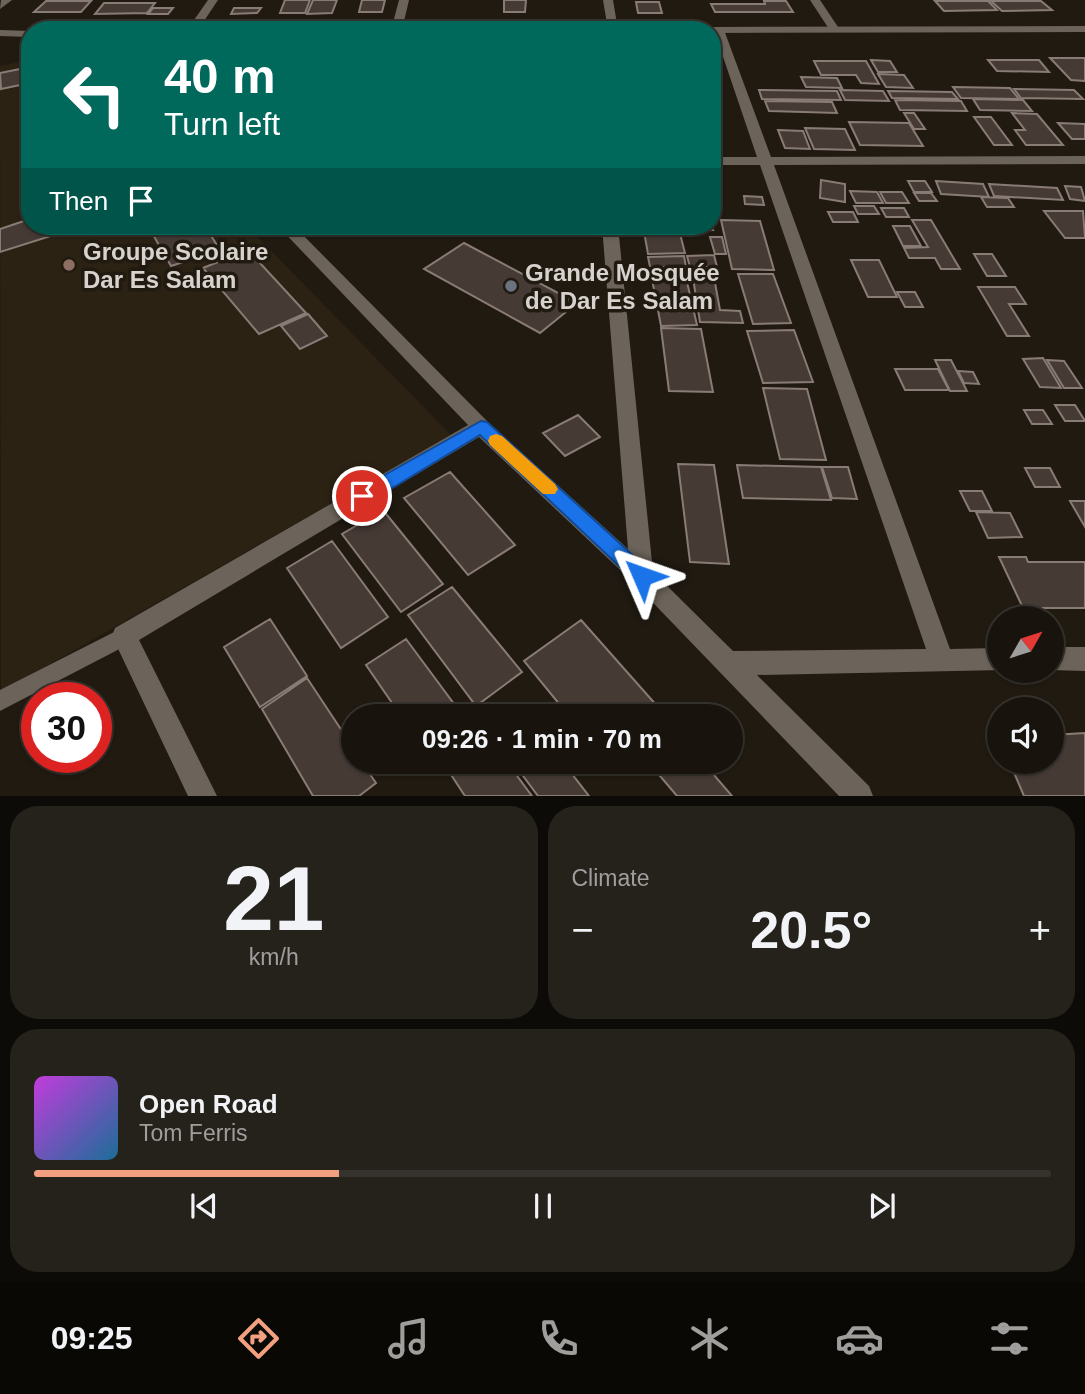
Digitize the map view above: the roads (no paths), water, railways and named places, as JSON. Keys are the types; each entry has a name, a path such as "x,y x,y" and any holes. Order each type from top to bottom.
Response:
{"street":[{"path":"0,6 7,0"},
{"path":"198,21 213,0"},
{"path":"398,21 404,0"},
{"path":"608,0 612,21"},
{"path":"815,0 835,30"},
{"path":"721,30 1085,29"},
{"path":"0,33 21,34"},
{"path":"721,43 765,159 942,660"},
{"path":"721,160 1085,160"},
{"path":"295,235 481,427 642,576 859,796"},
{"path":"611,235 642,576"},
{"path":"203,796 124,636 481,427"},
{"path":"1064,659 1085,659"},
{"path":"727,663 987,660"}],"lane":[{"path":"0,701 124,636"}],"place":[{"name":"Groupe Scolaire Dar Es Salam","path":"69,265"},
{"name":"Grande Mosquée de Dar Es Salam","path":"511,286"}]}
